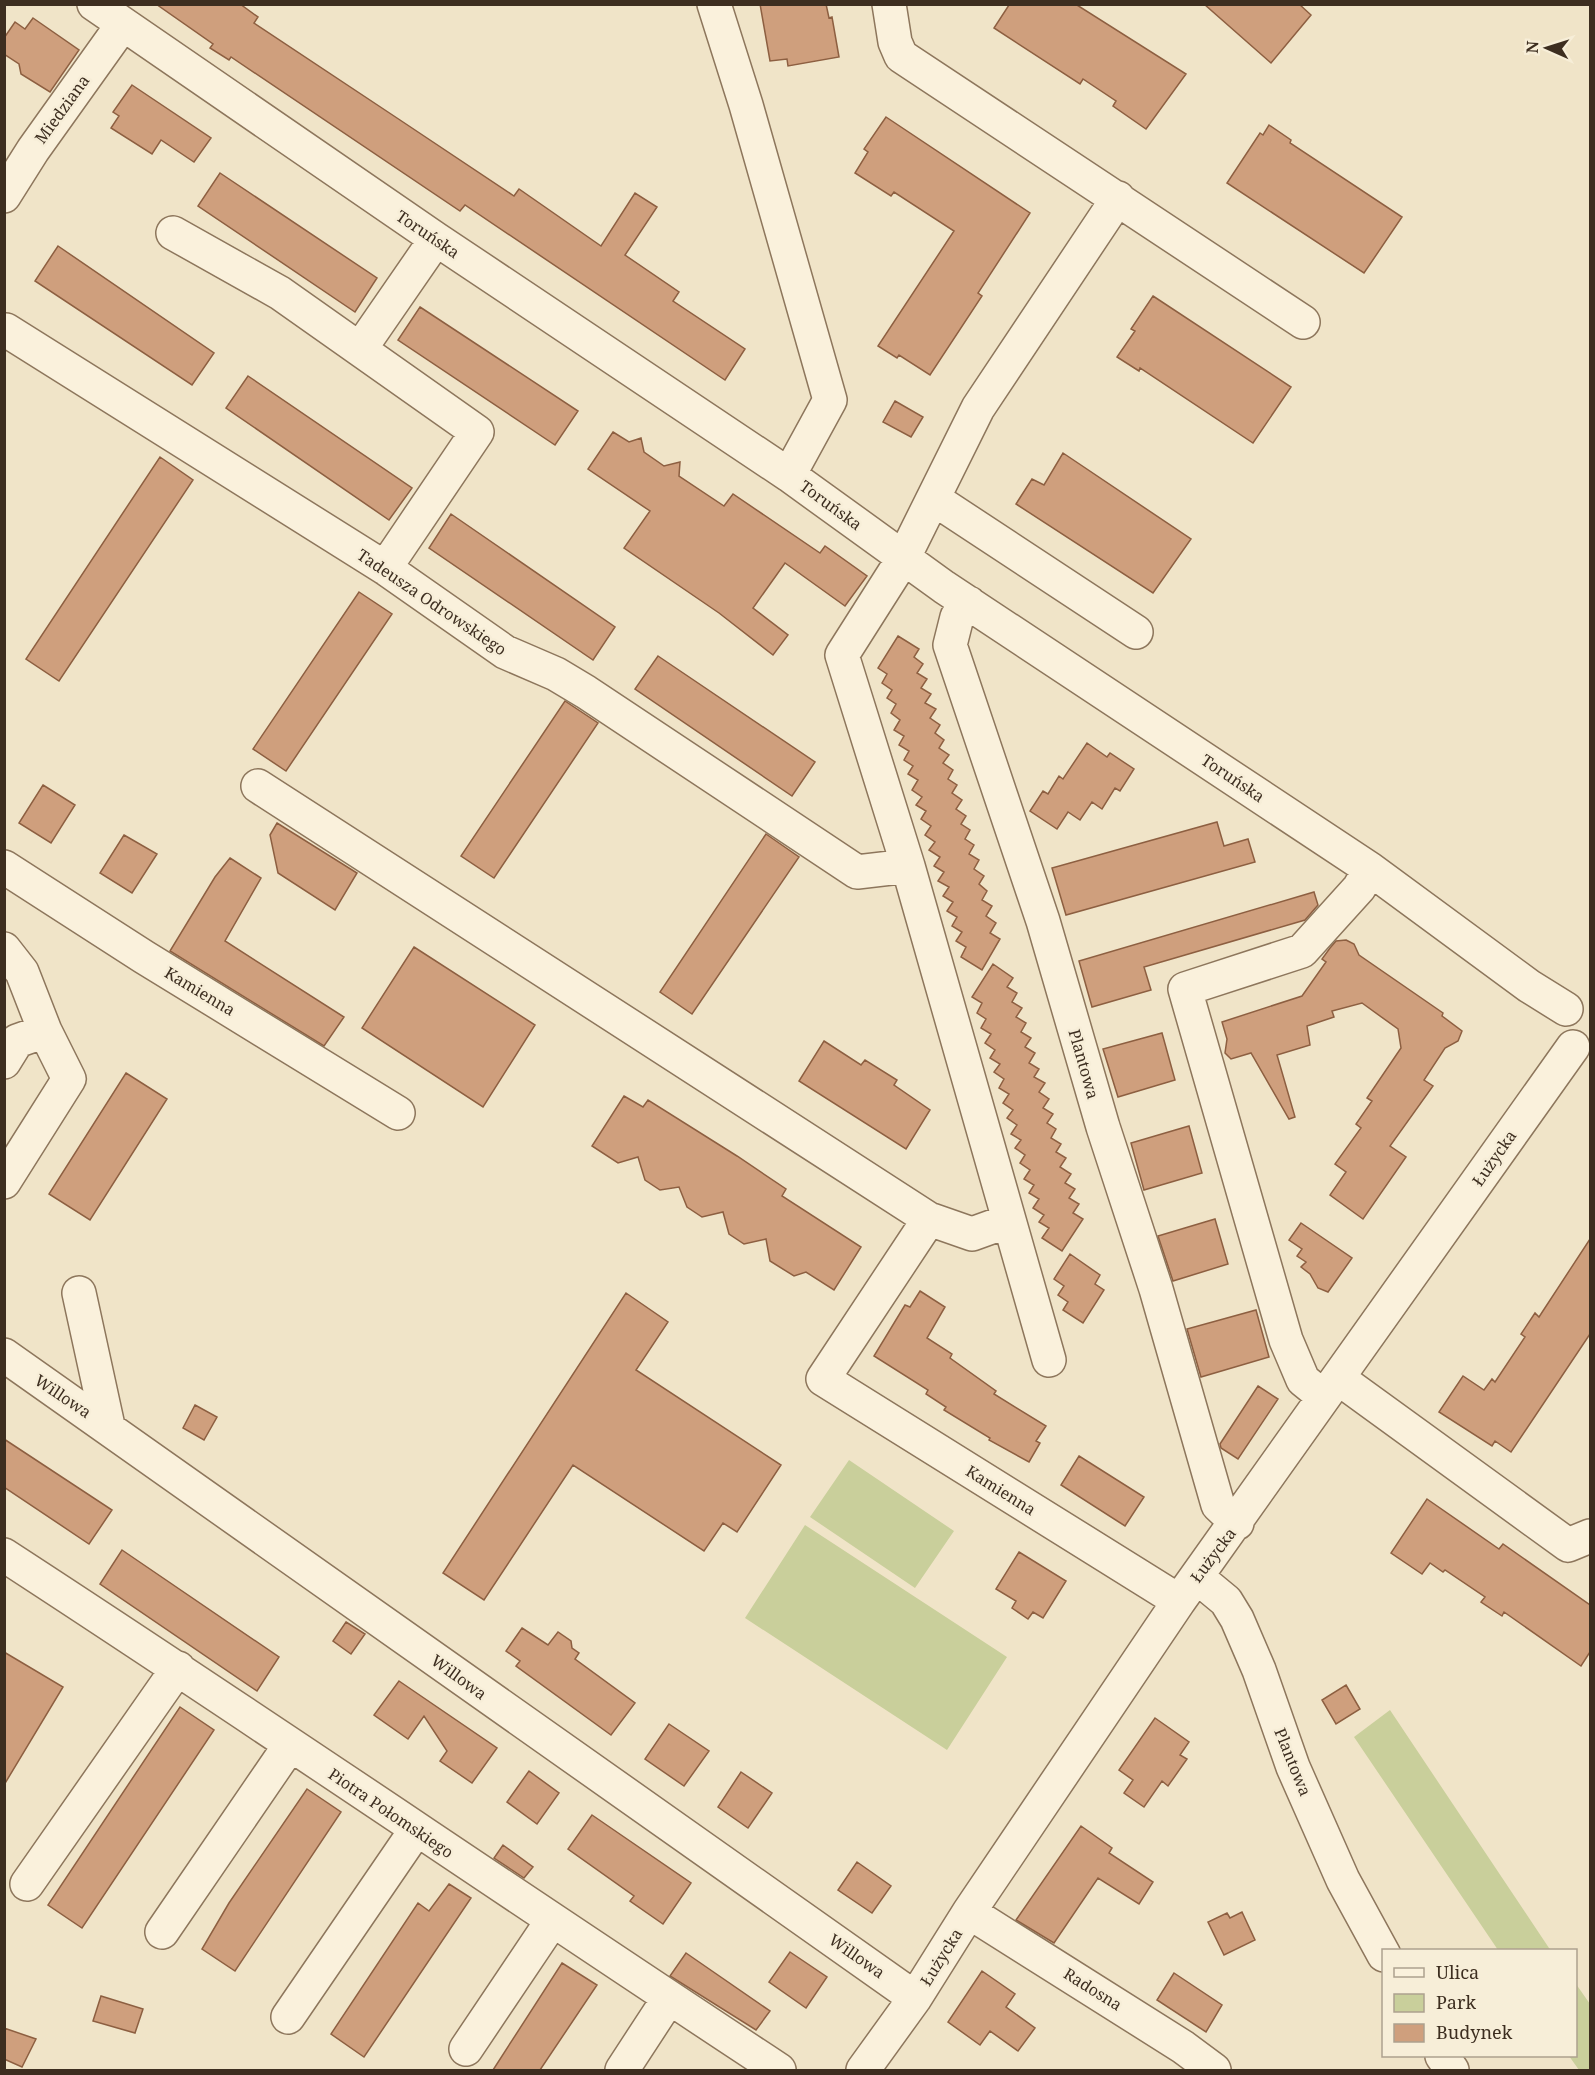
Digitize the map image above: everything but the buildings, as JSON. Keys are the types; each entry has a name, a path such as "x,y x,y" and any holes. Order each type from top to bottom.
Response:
{"street":[{"name":"Toruńska","path":"94,4 115,35 435,239 789,475 969,603 1370,870 1529,986 1578,1003"},
{"path":"714,4 747,105 830,400 789,475"},
{"path":"889,4 895,42 901,56 1303,322"},
{"name":"Miedziana","path":"4,196 33,150 115,35"},
{"path":"1049,1360 908,866 842,655 903,558 978,408 1118,198"},
{"path":"173,233 280,293 477,432 385,568"},
{"path":"360,349 435,239"},
{"name":"Tadeusza Odrowskiego","path":"6,330 385,568 504,652 556,674 586,692 857,872 908,866"},
{"path":"934,499 1136,632"},
{"name":"Plantowa","path":"969,603 957,617 950,645 1043,921 1103,1127 1156,1289 1218,1505 1237,1523"},
{"path":"258,786 929,1219 972,1234 1008,1221"},
{"name":"Kamienna","path":"4,867 144,957 398,1113"},
{"path":"1370,870 1359,888 1302,951 1185,989 1286,1340 1303,1380 1331,1388 1568,1545 1590,1536"},
{"path":"4,1182 69,1079 10,966"},
{"path":"1578,1003 1562,1022 1564,1036 1582,1048"},
{"path":"4,1062 17,1041 45,1031"},
{"name":"Łużycka","path":"863,2070 915,1998 969,1912 1188,1589 1331,1388 1582,1048"},
{"name":"Kamienna","path":"929,1219 823,1378 1188,1589"},
{"path":"79,1293 108,1426"},
{"name":"Willowa","path":"4,1355 108,1426 915,1998"},
{"name":"Piotra Połomskiego","path":"4,1555 178,1668 416,1830 778,2070"},
{"name":"Plantowa","path":"1188,1589 1226,1601 1236,1619 1259,1670 1298,1777 1343,1880 1382,1953"},
{"path":"27,1884 178,1668"},
{"path":"162,1932 290,1745"},
{"path":"288,2018 416,1830"},
{"name":"Radosna","path":"969,1912 1184,2047 1214,2070"},
{"path":"465,2049 552,1921"},
{"path":"622,2070 669,1998"},
{"path":"1443,2057 1452,2070"}],"green space":[{"path":"849,1460 954,1531 915,1588 810,1517"},
{"path":"805,1525 1007,1657 947,1750 745,1618"},
{"path":"1390,1710 1550,1949 1497,1949 1354,1737"},
{"path":"1577,1985 1590,2004 1590,2070 1579,2070 1570,2057 1577,2057"}]}
